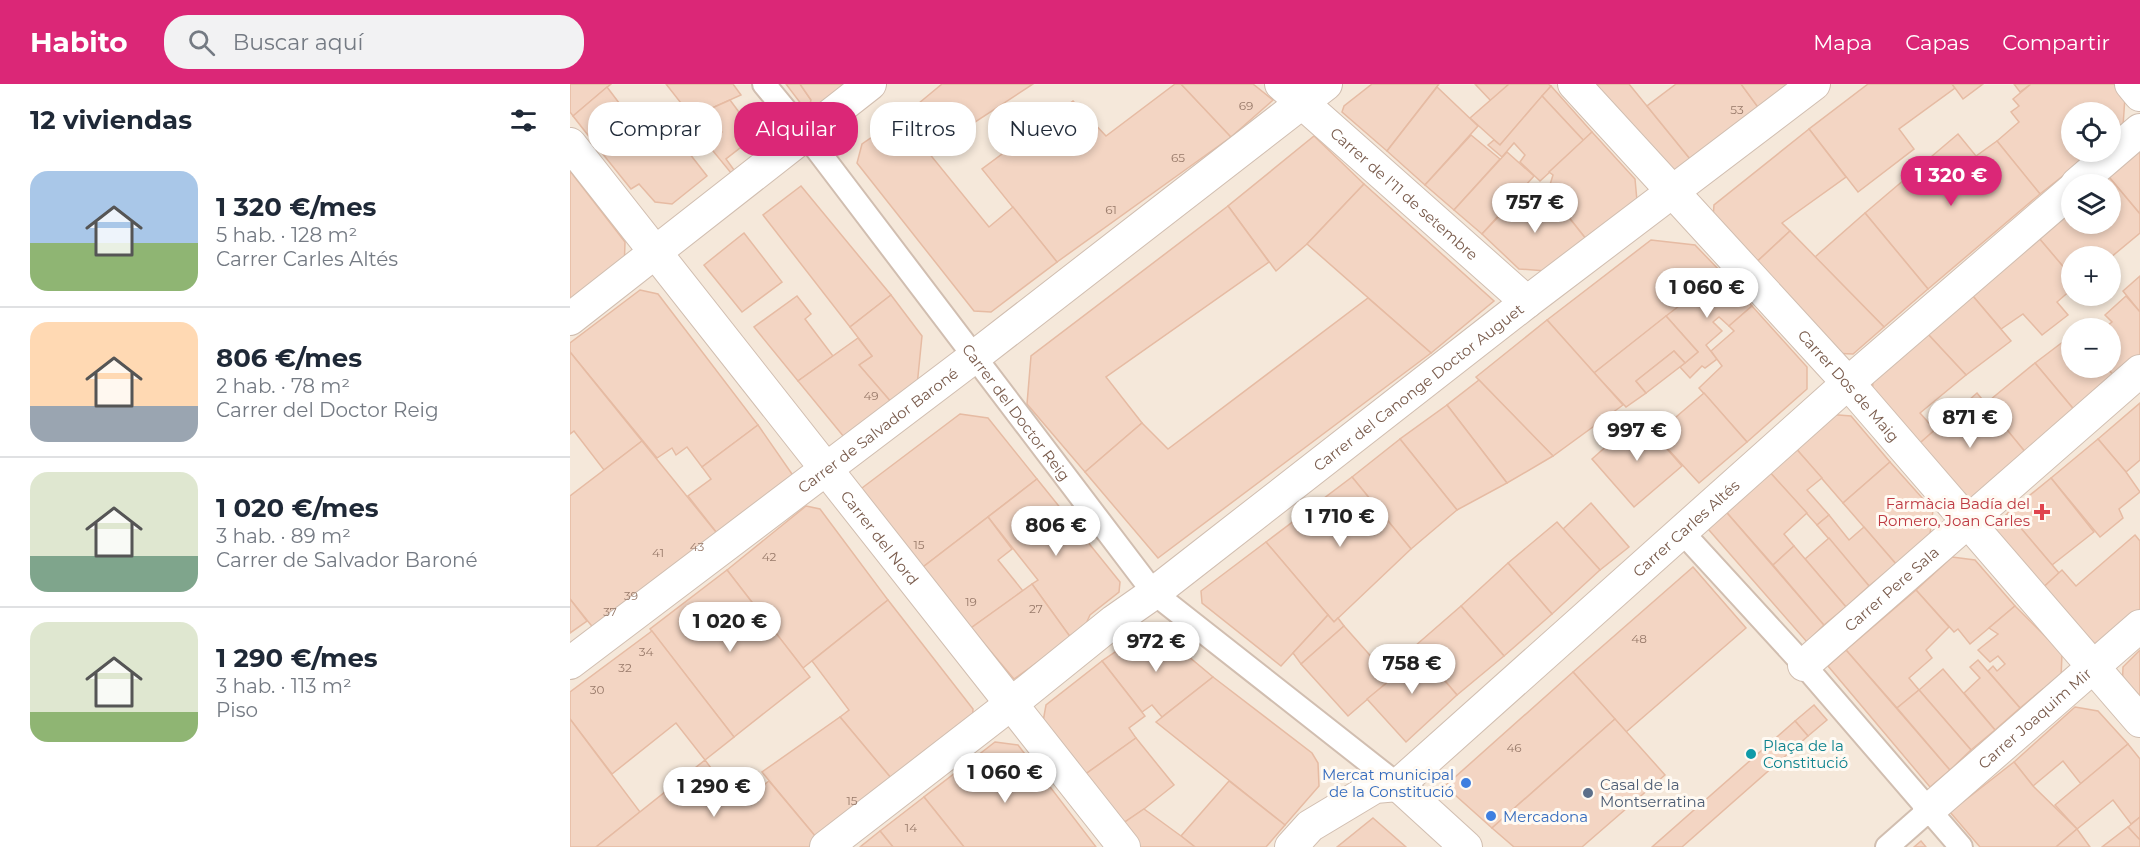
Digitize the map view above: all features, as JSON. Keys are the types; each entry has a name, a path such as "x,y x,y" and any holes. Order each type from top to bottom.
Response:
{"street":[{"name":"Carrer del Doctor Reig","path":"764,84 779,102"},
{"path":"847,102 870,84"},
{"name":"Carrer Dos de Maig","path":"1574,84 1848,383 2140,721"},
{"name":"Carrer del Canonge Doctor Auguet","path":"826,847 1527,302 1814,84"},
{"path":"2131,84 2140,95"},
{"name":"Carrer de l'11 de setembre","path":"1303,90 1527,302"},
{"name":"Carrer de Salvador Baroné","path":"570,663 974,357 1303,90"},
{"path":"2089,174 2140,130"},
{"name":"Carrer del Nord","path":"570,144 1124,847"},
{"path":"570,319 779,156"},
{"name":"Carrer del Doctor Reig","path":"822,156 1154,593 1398,785 1466,847"},
{"name":"Carrer Carles Altés","path":"1398,785 1848,383 2061,199"},
{"name":"Carrer Pere Sala","path":"1804,664 2140,371"},
{"path":"1683,532 1804,664 1961,847"},
{"name":"Carrer Joaquim Mir","path":"1929,810 2140,626"},
{"path":"1291,847 1310,826 1375,787 1398,785"},
{"path":"1887,847 1929,810"}],"shaded area":[{"path":"570,84 2140,84 2140,847 570,847"}],"building":[{"path":"570,84 611,84 573,116 570,112"},
{"path":"666,84 733,84 741,95 722,104 680,102"},
{"path":"786,84 800,84 811,100 811,102 800,102"},
{"path":"800,84 846,84 822,102 811,102"},
{"path":"942,84 1033,84 1006,102 988,102 988,114 976,121 976,102 920,102"},
{"path":"1175,84 1181,84 1231,137 1057,262 982,169 999,156 1098,156 1098,128 1106,136"},
{"path":"1181,84 1253,84 1273,100 1231,137"},
{"path":"1372,84 1439,84 1387,151 1342,112 1344,106"},
{"path":"1475,84 1509,84 1491,101"},
{"path":"1509,84 1548,84 1551,86 1500,145 1470,118"},
{"path":"1589,84 1629,84 1695,165 1671,181"},
{"path":"1676,84 1741,84 1763,114 1695,165 1647,106"},
{"path":"1741,84 1800,84 1763,114"},
{"path":"1868,84 1952,84 1955,88 1899,129 1914,149 1858,192 1809,129"},
{"path":"1952,84 1983,84 1963,99"},
{"path":"2014,84 2031,84 2020,92"},
{"path":"2031,84 2114,84 2125,97 2123,126 2121,128 2121,102 2061,102 2061,162 2080,162 2065,174 2061,174 2061,177 2040,194 1997,141 2019,122 2011,112 2019,106 2013,99"},
{"path":"1551,86 1592,132 1584,141 1542,96"},
{"path":"607,87 618,102 589,102"},
{"path":"1437,87 1478,126 1425,185 1387,151"},
{"path":"1542,96 1584,141 1540,181 1520,162 1525,155 1514,143 1502,157 1488,145 1494,140 1500,145"},
{"path":"730,100 734,105 734,153 726,159 734,170 731,173 717,156 722,156 722,104"},
{"path":"588,103 588,135 573,116"},
{"path":"1809,129 1846,177 1782,223 1790,231 1749,269 1712,230 1714,205"},
{"path":"1592,132 1635,179 1637,201 1586,239 1548,191 1553,175 1549,172"},
{"path":"1958,134 1976,156 1997,141 2040,194 1928,289 1865,213"},
{"path":"1471,135 1500,159 1454,210 1425,185"},
{"path":"1314,136 1364,184 1307,244 1276,271 1228,206"},
{"path":"870,138 870,156 931,156 989,227 1013,207 1057,262 991,312 974,311 857,163 862,144"},
{"path":"2140,149 2140,214 2121,191 2121,174 2112,174"},
{"path":"1507,152 1534,176 1482,234 1454,210"},
{"path":"604,156 691,156 707,176 672,204 655,202 639,184 631,189"},
{"path":"570,171 625,242 624,272 570,311"},
{"path":"1364,184 1494,301 1431,353 1307,244"},
{"path":"801,186 891,295 850,327 763,215"},
{"path":"1521,191 1532,202 1538,198 1541,201 1548,191 1586,239 1546,271 1519,269 1482,234 1502,213 1508,220 1518,211 1512,201"},
{"path":"2121,191 2140,214 2140,233 2121,249 2121,246 2061,246 2061,264 2038,237 2061,218 2061,234 2121,234"},
{"path":"1228,206 1269,262 1106,377 1142,423 1085,472 1027,404 1031,356"},
{"path":"1865,213 1928,289 1884,327 1815,257"},
{"path":"1790,231 1884,327 1853,354 1828,353 1749,269"},
{"path":"744,233 782,282 742,312 704,265"},
{"path":"2038,237 2061,264 2061,299 2057,302 2068,315 2061,318 2042,335 2023,314 2001,329 1972,295"},
{"path":"1651,240 1695,245 1722,273 1594,373 1547,320"},
{"path":"1722,273 1752,306 1729,326 1719,317 1713,322 1722,331 1706,345 1717,359 1705,368 1702,366 1690,378 1680,367 1698,352 1666,316"},
{"path":"2140,276 2140,312 2123,291"},
{"path":"640,290 658,294 758,425 702,467 687,447 676,455 672,448 657,458 570,352 570,343"},
{"path":"891,295 922,336 917,386 892,403 859,365 872,356 850,327"},
{"path":"1972,295 2011,341 1966,375 1926,332"},
{"path":"797,296 811,314 805,319 833,356 798,381 754,327"},
{"path":"2126,296 2140,312 2140,357 2121,372 2121,318 2108,318 2105,315 2115,306 2121,306 2121,301"},
{"path":"1368,298 1431,353 1158,558 1085,472 1142,423 1168,449"},
{"path":"1752,306 1807,367 1807,389 1747,442 1699,388 1722,366 1711,351 1734,331 1729,326"},
{"path":"1666,316 1698,352 1685,363 1674,351 1636,381 1646,393 1626,407 1594,373"},
{"path":"1547,320 1623,405 1553,456 1476,377"},
{"path":"1926,332 1966,375 1920,413 1935,430 1913,449 1872,401 1873,378"},
{"path":"858,338 872,356 859,365 892,403 844,437 798,381"},
{"path":"2061,343 2061,378 2114,378 2076,412 2035,363"},
{"path":"1674,351 1685,363 1646,393 1636,381"},
{"path":"570,352 642,441 604,470 574,431 570,434"},
{"path":"2035,363 2076,412 2026,453 1985,404"},
{"path":"1479,380 1553,456 1507,483 1447,405"},
{"path":"1704,393 1747,442 1699,483 1655,435"},
{"path":"1977,393 2026,453 1976,498 1957,496 1913,449"},
{"path":"2140,403 2140,460 2126,472 2098,439"},
{"path":"1447,405 1507,483 1457,510 1400,439"},
{"path":"960,414 988,418 1037,479 923,567 858,491"},
{"path":"1826,414 1851,416 1890,462 1843,503 1792,444"},
{"path":"1639,417 1682,466 1634,507 1592,459"},
{"path":"758,425 792,474 792,490 724,542 688,496 711,479 702,467"},
{"path":"1400,439 1457,510 1411,549 1352,477"},
{"path":"2098,439 2140,492 2119,509 2123,518 2100,537 2051,478"},
{"path":"642,441 724,542 599,635 570,599 570,496"},
{"path":"1792,444 1822,478 1807,490 1829,515 1817,525 1766,468"},
{"path":"1890,462 1933,510 1930,534 1896,564 1843,503"},
{"path":"1766,468 1807,513 1784,534 1794,546 1773,565 1721,506"},
{"path":"1352,477 1411,549 1334,622 1266,542"},
{"path":"2051,478 2094,532 2052,565 2008,513"},
{"path":"1037,479 1120,582 1119,592 1090,615 1085,626 1071,638 1032,584 1038,580 988,517"},
{"path":"1591,503 1629,547 1600,570 1563,529"},
{"path":"806,506 820,509 888,600 803,668 727,570"},
{"path":"1721,506 1824,625 1807,642 1702,522"},
{"path":"2008,513 2059,573 2036,594 1996,547 1996,524"},
{"path":"1829,515 1849,540 1864,527 1896,564 1869,586 1817,525"},
{"path":"988,517 1012,549 998,560 1023,591 971,628 923,567"},
{"path":"1557,522 1600,570 1552,614 1508,563"},
{"path":"2135,535 2140,541 2140,609 2101,644 2081,643 2036,594 2062,570 2076,586"},
{"path":"1829,538 1869,586 1846,607 1805,559"},
{"path":"1266,542 1328,615 1281,666 1202,603 1201,591"},
{"path":"1794,546 1846,607 1824,625 1773,565"},
{"path":"1952,557 1975,560 2015,606 1970,644 1958,629 1954,632 1916,590"},
{"path":"1508,563 1552,614 1504,656 1461,606"},
{"path":"1693,567 1746,628 1626,732 1573,672"},
{"path":"727,570 810,677 734,737 650,629"},
{"path":"1032,584 1071,638 1014,679 971,628"},
{"path":"1916,590 1949,627 1926,650 1932,658 1909,678 1919,690 1897,708 1846,650"},
{"path":"570,599 587,621 570,633"},
{"path":"888,600 973,709 972,727 896,784 840,717 849,710 812,661"},
{"path":"1461,606 1504,656 1457,695 1415,646"},
{"path":"2015,606 2062,653 2061,679 2047,690 2043,689 2020,708 1988,671 1993,666 1997,671 2005,664 1998,656 1990,662 1978,650 1998,634 1989,628"},
{"path":"1328,615 1334,622 1338,618 1344,626 1301,664 1293,653"},
{"path":"1344,626 1391,679 1348,716 1301,664"},
{"path":"652,631 734,737 705,760 676,723 612,774 570,719 570,692"},
{"path":"1140,635 1164,636 1213,677 1162,717 1152,705 1142,712 1102,661"},
{"path":"1415,646 1457,695 1406,742 1367,699 1394,677 1388,670"},
{"path":"1846,650 1950,770 1930,787 1828,666"},
{"path":"2140,650 2140,714 2122,693 2123,667"},
{"path":"1978,660 2020,708 1995,730 1964,693 1980,678 1970,667"},
{"path":"1102,661 1145,716 1129,728 1136,738 1080,778 1042,727 1046,705"},
{"path":"1943,669 1995,730 1971,750 1919,690"},
{"path":"1573,672 1615,719 1492,828 1445,786"},
{"path":"1213,677 1312,753 1318,763 1319,786 1285,825 1156,722"},
{"path":"1919,690 1971,750 1950,770 1897,708"},
{"path":"1814,705 1827,720 1808,736 1795,721"},
{"path":"2075,707 2098,711 2128,744 2081,784 2063,761 2033,786 2014,762"},
{"path":"840,717 896,784 821,843 762,772"},
{"path":"570,719 640,812 596,847 570,847"},
{"name":"Casal de la Montserratina","path":"1615,719 1665,775 1582,847 1514,847 1492,828"},
{"path":"1795,721 1808,736 1682,847 1652,847"},
{"path":"1136,738 1174,785 1119,826 1080,778"},
{"path":"995,742 1018,745 1096,847 964,847 924,797"},
{"path":"2128,744 2140,759 2140,817 2131,824 2113,800 2077,829 2055,805"},
{"path":"705,760 738,804 769,781 821,843 815,847 596,847"},
{"path":"2014,762 2033,786 2077,829 2056,847 1980,847 1950,812"},
{"path":"1229,781 1285,825 1266,847 1195,847 1181,836"},
{"path":"924,797 964,847 893,847 880,831"},
{"path":"1144,809 1195,847 1135,847 1119,826"},
{"path":"2140,817 2140,840 2128,827"},
{"path":"1373,818 1406,847 1337,847"},
{"path":"2128,827 2140,840 2140,847 2102,847"},
{"path":"2077,829 2090,847 2056,847"},
{"path":"880,831 893,847 860,847"},
{"path":"1921,841 1926,847 1914,847"}],"place":[{"name":"Farmàcia Badía del Romero, Joan Carles","path":"2042,512"},
{"name":"Plaça de la Constitució","path":"1751,754"},
{"name":"Mercat municipal de la Constitució","path":"1466,783"},
{"name":"Casal de la Montserratina","path":"1588,793"},
{"name":"Mercadona","path":"1491,816"}]}
